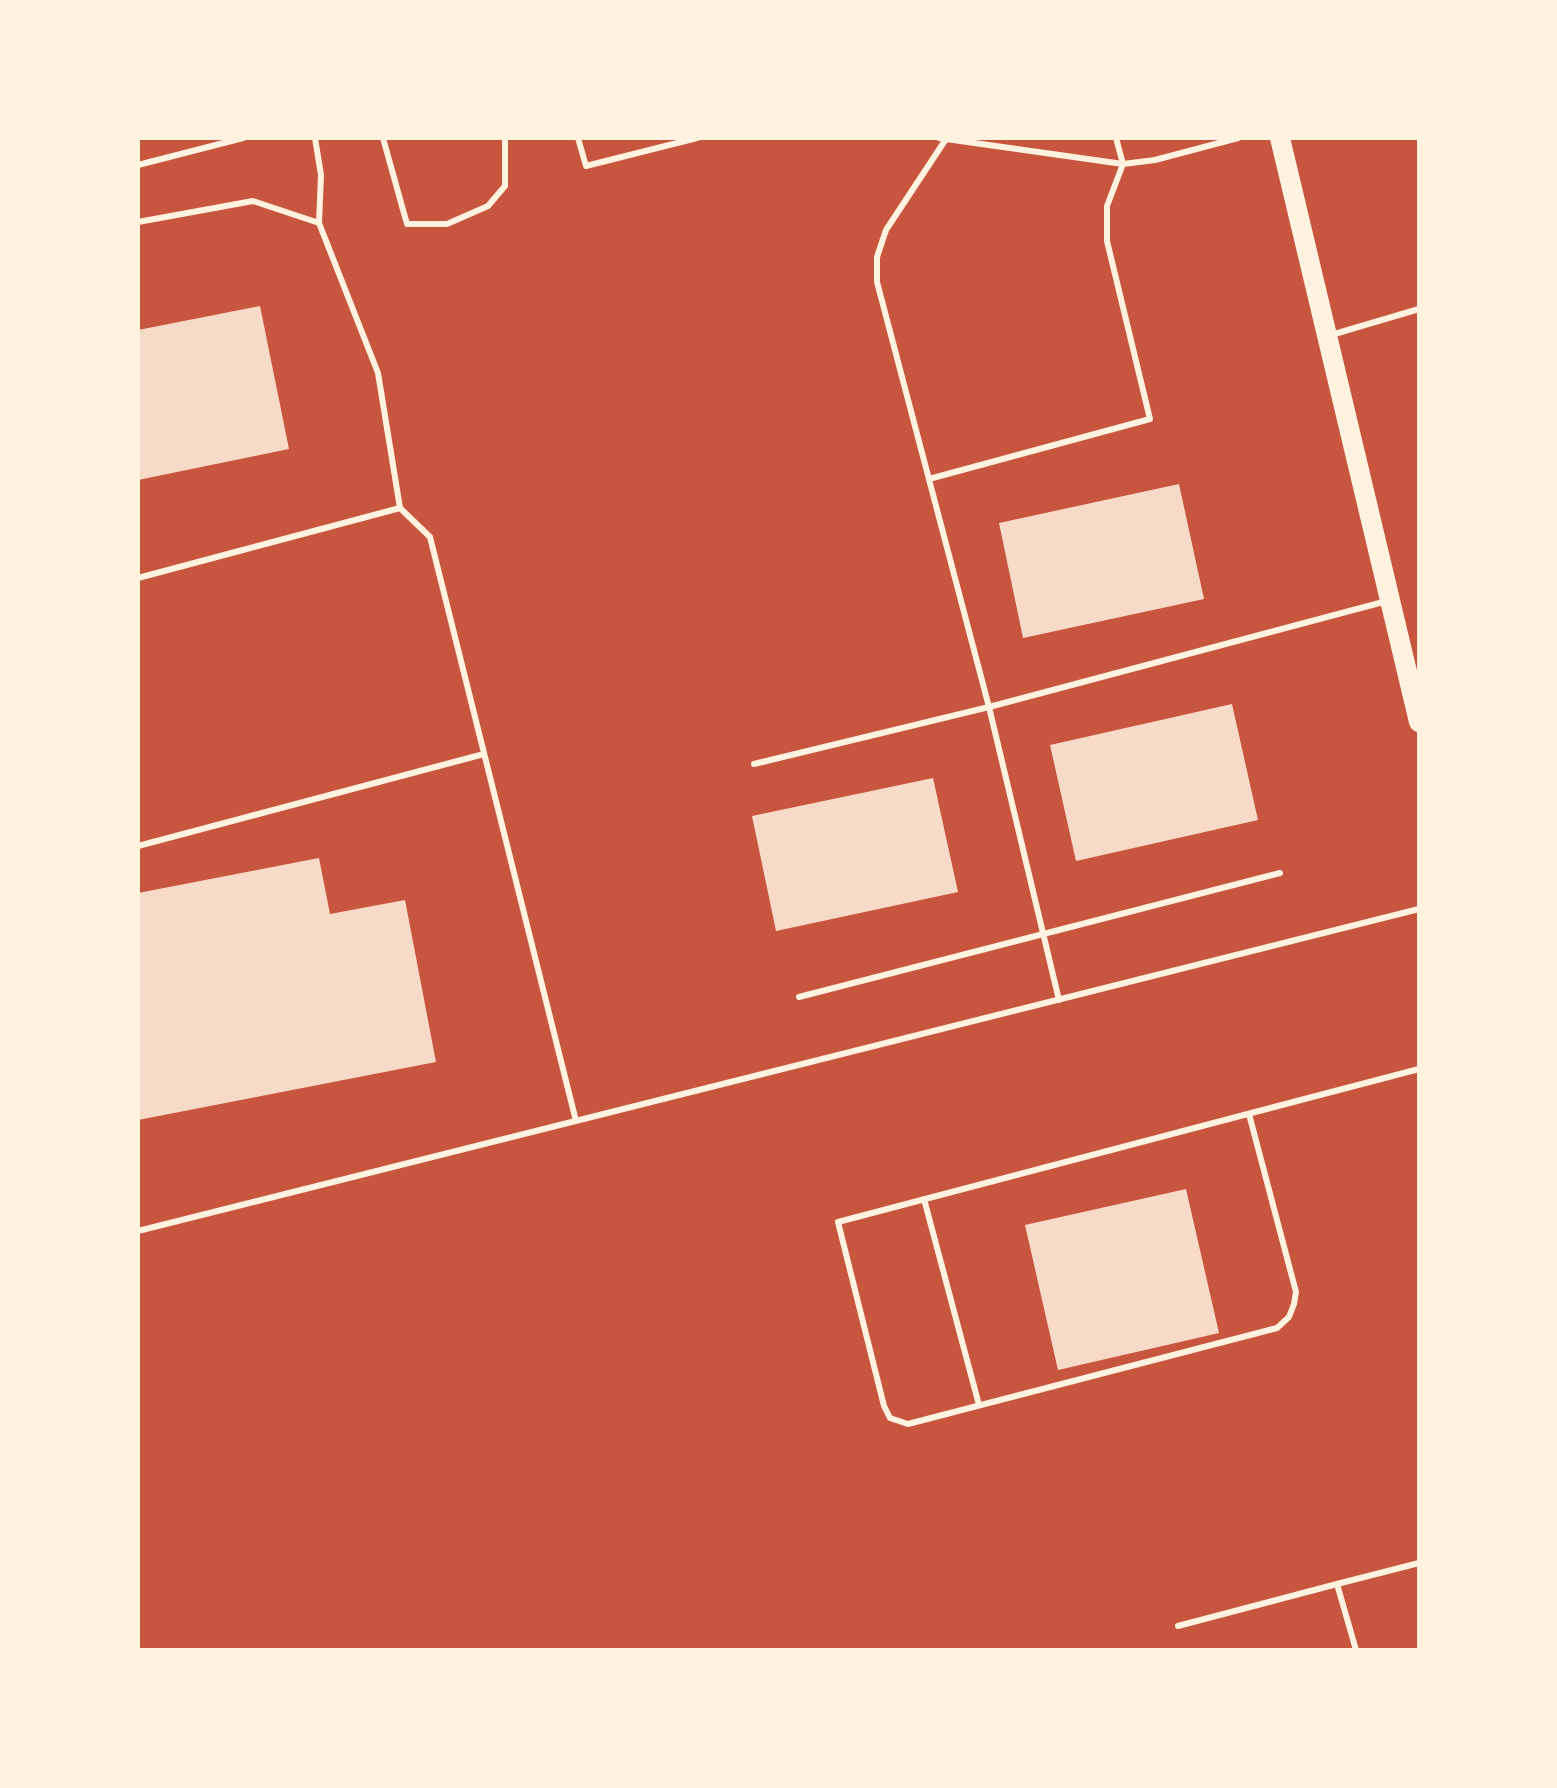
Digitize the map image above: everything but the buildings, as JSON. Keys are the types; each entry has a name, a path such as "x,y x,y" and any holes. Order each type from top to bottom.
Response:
{"main road":[{"path":"1280,138 1419,722"}],"lane":[{"path":"138,165 243,138"},
{"path":"315,138 321,175 319,223 378,373 400,508 430,537 576,1121"},
{"path":"383,138 407,224 447,224 488,206 505,186 505,138"},
{"path":"578,138 586,166 697,138"},
{"path":"939,138 1123,164 1155,160 1238,138"},
{"path":"929,479 1150,419 1107,241 1107,206 1123,164 1116,138"},
{"path":"946,139 886,230 877,257 877,282 989,707 1059,1000"},
{"path":"138,222 253,201 319,223"},
{"path":"1327,336 1419,309"},
{"path":"138,578 400,508"},
{"path":"754,764 989,707 1390,600"},
{"path":"138,846 484,754"},
{"path":"799,997 1280,873"},
{"path":"138,1231 1419,909"},
{"path":"1249,1114 1296,1292 1289,1317 1277,1328 908,1424 890,1418 884,1406 838,1222 1419,1069"},
{"path":"924,1199 979,1405"},
{"path":"1178,1626 1419,1563"},
{"path":"1337,1584 1356,1650"}]}
